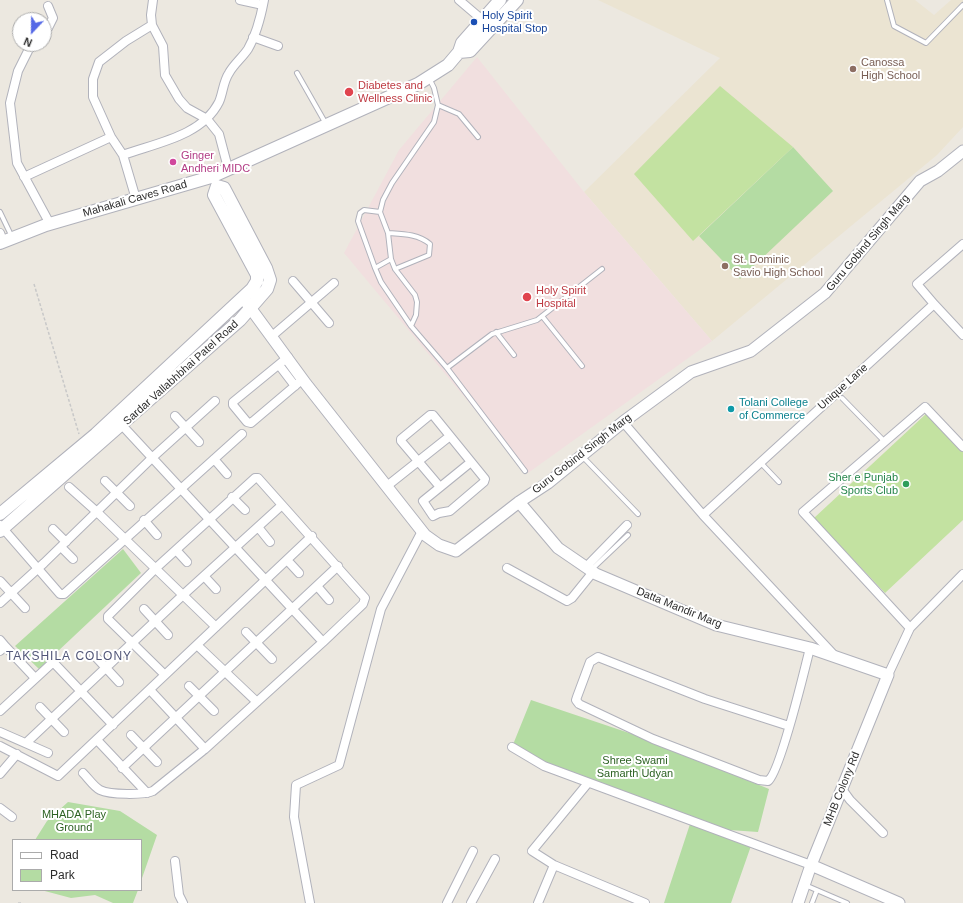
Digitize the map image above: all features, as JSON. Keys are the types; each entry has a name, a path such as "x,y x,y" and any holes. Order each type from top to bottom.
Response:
{"main road":[{"name":"Mahakali Caves Road","path":"4,239 136,199 214,181 228,168 418,84 448,65 459,52 470,51 500,0"},
{"name":"Mahakali Caves Road","path":"487,24 516,0"},
{"name":"Sardar Vallabhbhai Patel Road","path":"1,528 118,421 252,289 257,281 257,274 214,195 214,181"},
{"name":"Sardar Vallabhbhai Patel Road","path":"0,514 83,445 118,421 226,333 262,296 270,280 266,268 224,188 214,181"}],"street":[{"path":"153,0 151,15 152,25 163,46 165,74 178,99 187,108 207,119 220,134 228,168"},
{"path":"123,155 175,138 207,119 219,102 228,74 248,49 264,2 240,0"},
{"path":"459,0 487,24"},
{"path":"48,6 50,12"},
{"path":"136,199 123,155 111,137 93,98 93,79 99,62 126,41 152,25"},
{"path":"253,37 278,46"},
{"path":"28,52 18,71 10,103 17,163 50,224"},
{"path":"24,177 111,137"},
{"name":"Guru Gobind Singh Marg","path":"243,297 272,336 283,361 299,382 387,486 422,531 439,545 456,551 518,502 548,483 623,422 691,372 751,351 826,293 920,181 938,171 963,151"},
{"path":"963,244 918,284 934,304 963,335"},
{"path":"293,281 329,323"},
{"path":"272,336 334,283"},
{"name":"Unique Lane","path":"703,515 934,304"},
{"path":"283,361 233,402 233,405 247,422 251,423 299,382"},
{"path":"0,603 38,569 153,457 215,401"},
{"path":"910,628 803,512 925,407 963,447"},
{"path":"440,487 400,440 430,415 433,415 485,479 484,482 449,512 440,513 433,516 423,502 471,462"},
{"path":"175,416 199,442"},
{"path":"118,421 210,518 323,642"},
{"path":"623,422 703,515 834,655"},
{"path":"1,528 63,595 144,520 242,434"},
{"path":"387,486 450,436"},
{"path":"214,459 227,474"},
{"path":"83,772 101,791 147,793 153,791 205,749 258,702 363,604 365,600 364,595 312,536 256,478 156,568 108,617 165,676"},
{"path":"105,481 130,506"},
{"path":"69,487 156,568 216,627"},
{"path":"232,498 245,510"},
{"name":"Datta Mandir Marg","path":"518,502 558,548 590,570 716,625 810,648 834,655 888,675"},
{"path":"26,743 82,692 155,621 282,505"},
{"path":"144,520 157,535"},
{"path":"508,568 567,601 572,598 590,570 627,525"},
{"path":"258,527 270,542"},
{"path":"53,528 73,559"},
{"path":"310,903 294,817 296,785 339,765 381,609 422,531"},
{"path":"0,746 58,776 312,536"},
{"path":"176,550 187,562"},
{"path":"287,560 299,573"},
{"path":"122,768 338,566"},
{"path":"204,576 216,589"},
{"path":"888,675 910,628 963,576"},
{"path":"0,582 25,608"},
{"path":"317,586 329,600"},
{"path":"144,609 168,635"},
{"path":"246,632 272,659"},
{"path":"198,645 258,702"},
{"path":"2,646 36,678"},
{"path":"789,726 705,699 598,657 594,658 590,662 576,697 579,704 620,724 765,781 770,780 773,776 789,726 810,648"},
{"path":"94,655 119,682"},
{"path":"0,711 54,663 112,725"},
{"name":"MHB Colony Rd","path":"798,903 811,865 888,675"},
{"path":"189,686 214,711"},
{"path":"150,690 205,749"},
{"path":"40,707 64,732"},
{"path":"0,732 48,754"},
{"path":"131,735 157,762"},
{"path":"97,740 147,793"},
{"path":"512,747 544,766 811,865 897,902"},
{"path":"0,774 17,754"},
{"path":"588,783 532,852 554,865 645,903"},
{"path":"842,789 850,800 883,833"},
{"path":"0,808 12,817"},
{"path":"447,903 474,851"},
{"path":"471,903 495,859"},
{"path":"175,862 179,895 183,903"},
{"path":"538,903 554,865"}],"lane":[{"path":"887,0 894,26 926,44 963,5"},
{"path":"297,73 327,125"},
{"path":"411,326 416,315 417,302 415,295 395,269 391,259 388,233 380,212 383,200 392,183 434,122 438,105 434,88 428,78"},
{"path":"438,105 459,114 478,137"},
{"path":"380,212 364,210 360,213 358,221 375,268 382,282 411,326 447,368 525,471"},
{"path":"0,212 4,239"},
{"path":"388,233 408,234 425,240 430,244 429,255 395,269"},
{"path":"375,268 391,259"},
{"path":"447,368 496,332 533,322 602,269"},
{"path":"542,316 582,366"},
{"path":"496,332 514,355"},
{"path":"842,398 885,442"},
{"path":"581,455 638,514"},
{"path":"760,462 778,482"},
{"path":"590,570 628,535"},
{"path":"804,885 847,903"},
{"path":"812,903 817,890"}],"path":[{"path":"34,284 83,445"}],"shaded area":[{"name":"St. Dominic Savio High School","path":"598,0 915,0 934,15 951,0 963,0 963,127 937,155 712,341 584,192 720,58"},
{"name":"Holy Spirit Hospital","path":"477,57 584,192 712,341 528,473 344,253 399,150"}],"green space":[{"path":"720,86 793,147 693,241 634,174"},
{"path":"793,147 833,191 740,279 699,236"},
{"name":"Sher e Punjab Sports Club","path":"927,413 963,451 963,520 885,593 814,518"},
{"path":"123,549 141,573 39,669 15,646"},
{"name":"Shree Swami Samarth Udyan","path":"531,700 647,739 769,789 758,832 715,829 752,843 731,903 664,903 691,821 561,770 512,747"},
{"name":"MHADA Play Ground","path":"68,802 120,811 157,835 142,878 142,839 36,839 47,821"},
{"path":"45,891 138,891 133,903 113,903 95,895 71,898"}],"place":[{"name":"Holy Spirit Hospital Stop","path":"474,22"},
{"name":"Canossa High School","path":"853,69"},
{"name":"Diabetes and Wellness Clinic","path":"349,92"},
{"name":"Ginger Andheri MIDC","path":"173,162"},
{"name":"St. Dominic Savio High School","path":"725,266"},
{"name":"Holy Spirit Hospital","path":"527,297"},
{"name":"Tolani College of Commerce","path":"731,409"},
{"name":"Sher e Punjab Sports Club","path":"906,484"}],"district":[{"name":"TAKSHILA COLONY","path":"69,657"}]}
